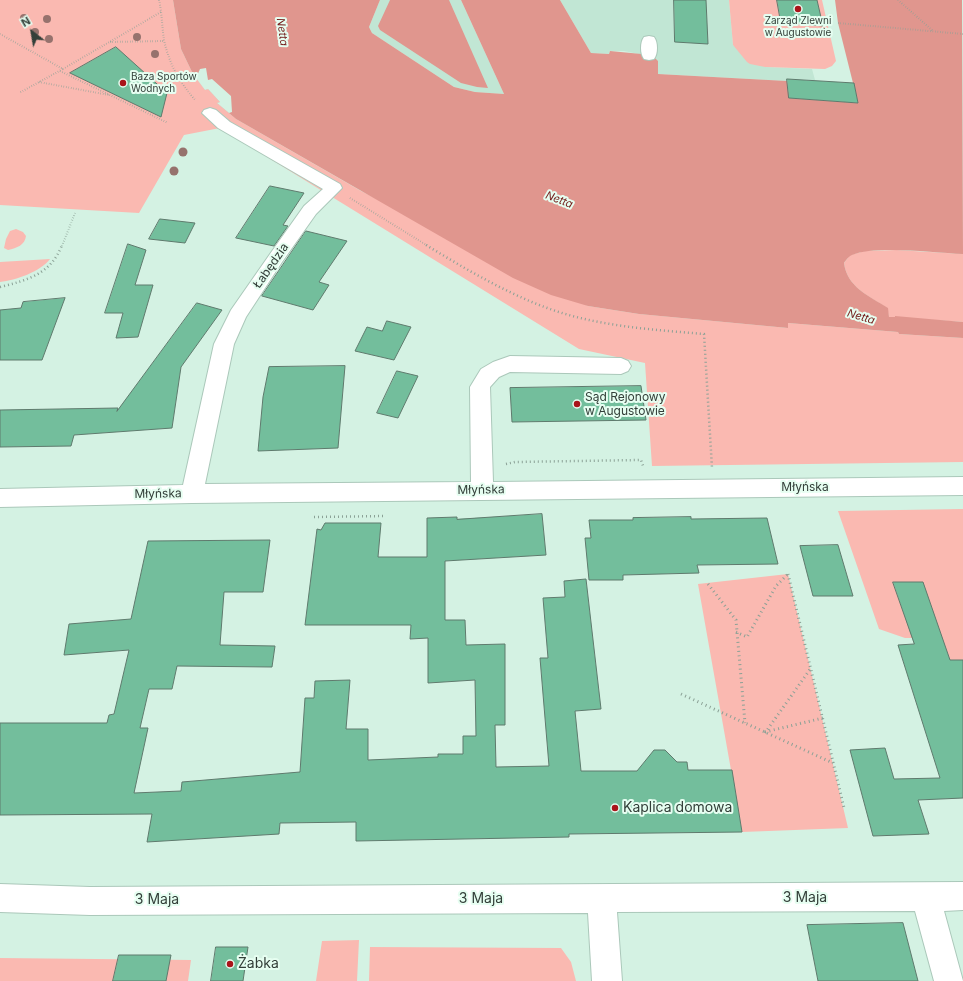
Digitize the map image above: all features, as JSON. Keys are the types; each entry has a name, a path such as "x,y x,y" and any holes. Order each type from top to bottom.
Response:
{"street":[{"path":"649,40 649,56"},
{"path":"210,113 224,124 334,188"},
{"name":"Łabędzia","path":"192,494 224,344 238,315 276,258 310,210 334,188"},
{"path":"482,490 480,387 484,376 510,364 621,366"},
{"name":"Młyńska","path":"0,498 482,490 963,486"},
{"name":"3 Maja","path":"0,898 90,901 963,896"},
{"path":"926,897 950,981"},
{"path":"602,898 607,981"}],"path":[{"path":"159,0 162,12 164,41 168,57 176,75 195,101 210,113"},
{"path":"898,0 934,32"},
{"path":"19,93 162,12"},
{"path":"838,23 963,34"},
{"path":"0,34 63,69"},
{"path":"109,42 164,41"},
{"path":"60,71 168,123"},
{"path":"39,82 114,96"},
{"path":"334,188 502,288 544,306 584,318 640,328 704,334 712,468"},
{"path":"0,287 20,282 52,264 57,258 75,213"},
{"path":"736,632 747,637 776,586 788,574 844,808"},
{"path":"708,584 736,620 745,723"},
{"path":"765,732 811,668"},
{"path":"681,694 834,763"},
{"path":"765,732 823,718"}],"shaded area":[{"path":"0,0 173,0 181,49 192,72 205,90 208,89 220,102 217,103 236,119 361,191 588,306 639,314 788,328 788,323 898,332 899,334 963,338 963,462 652,466 645,363 579,349 220,128 184,135 139,213 0,205"},
{"path":"173,0 380,0 369,27 372,33 454,87 475,92 504,94 461,0 560,0 591,53 609,54 610,51 652,55 658,61 658,74 787,81 790,98 858,103 838,23 835,0 962,0 963,254 906,250 876,250 852,255 844,263 849,278 854,285 888,308 889,317 895,316 963,322 963,338 899,334 898,332 788,323 788,328 639,314 588,306 551,295 513,278 236,119 217,103 220,102 208,89 205,90 192,72 181,49"},
{"path":"380,0 461,0 504,94 475,92 454,87 372,33 369,27"},
{"path":"390,0 449,0 488,88 461,83 380,30 378,26"},
{"path":"560,0 729,0 733,45 765,67 812,69 815,80 787,79 787,81 658,74 658,62 653,57 624,51 610,51 609,54 591,53"},
{"path":"729,0 822,0 836,61 832,66 825,69 765,67 750,64 733,45"},
{"path":"16,229 23,232 26,236 24,242 20,246 8,250 4,248 10,231"},
{"path":"896,250 963,254 963,322 889,317 887,308 866,295 854,285 849,278 844,263 850,255 865,251"},
{"path":"50,259 46,264 27,275 0,282 0,262"},
{"path":"963,509 963,707 941,638 905,638 879,629 838,511"},
{"path":"788,574 848,828 742,832 698,584"},
{"path":"359,940 357,981 316,981 322,941"},
{"path":"370,947 561,948 571,962 576,981 369,981"},
{"path":"0,958 191,960 188,981 0,981"}],"pier":[{"path":"206,68 208,80 212,79 231,96 232,112 229,113 217,103 220,102 208,89 205,90 196,78 200,69"}],"building":[{"path":"674,0 706,0 708,44 675,42"},
{"path":"777,0 817,0 823,26 781,22"},
{"name":"Baza Sportów Wodnych","path":"116,47 167,93 161,117 70,73"},
{"path":"787,79 854,83 858,103 789,98"},
{"path":"270,186 304,193 283,225 288,226 274,246 236,238"},
{"path":"160,219 195,223 185,243 149,239"},
{"path":"306,231 347,241 319,282 329,285 313,310 262,296"},
{"path":"128,244 146,250 135,285 153,285 138,337 116,338 123,313 105,313"},
{"path":"65,298 42,360 0,360 0,310 21,308 23,302"},
{"path":"197,303 222,310 181,367 172,428 74,435 71,446 0,447 0,410 118,408 117,411"},
{"path":"387,321 411,327 394,360 355,351 367,327 382,331"},
{"path":"345,366 338,448 258,451 263,397 269,367"},
{"path":"397,371 418,376 398,418 377,413"},
{"name":"Sąd Rejonowy w Augustowie","path":"641,386 646,420 512,422 510,388"},
{"path":"542,514 546,555 445,561 445,620 465,620 466,645 505,644 505,725 495,725 496,767 549,766 540,658 548,658 543,598 565,597 564,581 586,579 601,709 575,711 581,771 637,771 654,750 665,750 677,762 687,762 688,770 732,770 742,832 569,834 569,837 356,841 356,822 280,823 279,834 147,842 152,814 0,815 0,723 107,723 109,715 114,714 129,650 64,655 69,624 131,619 148,541 270,540 263,592 224,592 220,645 275,646 272,667 177,666 172,689 149,689 140,728 148,728 134,793 181,791 182,782 300,772 305,698 314,698 315,681 350,680 346,729 368,729 368,760 438,757 438,754 463,754 463,736 476,736 475,680 428,683 428,638 410,639 411,625 305,625 317,529 321,530 325,523 381,523 378,557 427,557 427,518 457,517 457,519"},
{"path":"691,517 691,519 767,518 778,564 697,565 699,573 623,575 623,580 589,580 585,538 591,538 589,520 633,520 633,518"},
{"path":"838,545 853,596 813,596 800,546"},
{"path":"893,582 923,582 950,660 963,660 963,798 918,800 929,834 873,836 850,750 885,748 894,779 940,778 898,645 914,644"},
{"path":"903,923 918,981 818,981 807,925"},
{"path":"216,947 248,947 243,981 211,981"},
{"path":"119,955 171,955 166,981 113,981"}],"place":[{"name":"Zarząd Zlewni w Augustowie","path":"798,9"},
{"name":"Baza Sportów Wodnych","path":"123,83"},
{"name":"Sąd Rejonowy w Augustowie","path":"577,404"},
{"name":"Kaplica domowa","path":"615,808"},
{"name":"Żabka","path":"230,964"}],"water label":[{"name":"Netta","path":"282,32"},
{"name":"Netta","path":"559,200"},
{"name":"Netta","path":"861,317"}]}
